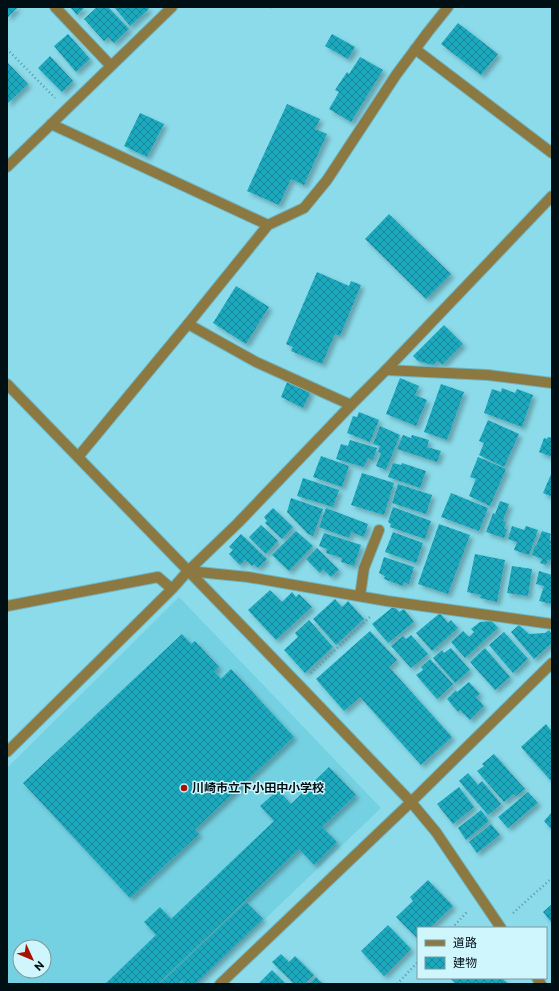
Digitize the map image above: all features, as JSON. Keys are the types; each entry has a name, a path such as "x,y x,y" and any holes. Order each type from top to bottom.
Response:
{"street":[{"path":"55,7 111,66"},
{"path":"7,167 172,7"},
{"path":"78,457 268,225 304,208 318,191 327,180 396,75 448,7"},
{"path":"415,49 552,153"},
{"path":"52,124 268,225"},
{"path":"7,752 238,523 552,196"},
{"path":"188,324 256,362 351,405"},
{"path":"386,370 488,376 552,382"},
{"path":"7,384 299,684 411,802 436,832 500,927"},
{"path":"360,596 364,568 379,530"},
{"path":"188,571 248,577 387,601 552,624"},
{"path":"7,606 158,577 172,589"},
{"path":"220,984 411,802 552,663"}],"path":[{"path":"7,49 66,110"},
{"path":"299,684 387,601"},
{"path":"500,927 552,878"},
{"path":"453,927 481,898"},
{"path":"397,984 417,963"}],"shaded area":[{"name":"川崎市立下小田中小学校","path":"179,597 381,808 197,984 7,984 7,768"}],"building":[{"path":"7,7 18,7 7,18"},
{"path":"70,7 85,7 77,15"},
{"path":"97,7 108,7 129,29 114,43 108,37 104,41 84,19"},
{"path":"114,7 147,7 149,9 130,26"},
{"path":"458,23 498,54 481,75 441,44"},
{"path":"68,34 90,59 76,72 54,46"},
{"path":"332,34 355,47 348,59 325,46"},
{"path":"50,56 73,81 62,92 38,68"},
{"path":"360,57 383,70 351,122 329,109 339,92 335,90 347,72 349,74"},
{"path":"7,62 28,84 7,104"},
{"path":"287,104 320,119 315,129 327,134 304,185 291,179 279,205 247,191"},
{"path":"140,113 164,124 147,157 124,146"},
{"path":"389,214 451,274 426,299 365,239"},
{"path":"317,272 349,286 351,281 361,285 340,336 335,334 322,364 291,351 293,347 286,344"},
{"path":"236,286 269,307 246,344 213,323"},
{"path":"444,325 463,344 442,365 438,361 433,365 418,361 413,356"},
{"path":"400,378 419,386 415,395 427,400 416,426 386,414"},
{"path":"288,380 311,391 303,408 281,397"},
{"path":"441,384 464,392 447,440 424,432"},
{"path":"502,388 515,393 517,389 533,395 522,427 484,413 492,389 501,392"},
{"path":"359,412 379,420 370,442 347,433 353,416 357,417"},
{"path":"488,420 519,434 504,467 479,455 484,443 479,441"},
{"path":"380,426 400,435 386,470 376,466 381,453 378,452 380,446 373,444"},
{"path":"403,435 411,438 412,435 429,440 427,447 441,451 437,462 397,449"},
{"path":"548,437 552,438 552,457 539,452 544,438 547,439"},
{"path":"350,440 377,448 373,460 368,458 364,467 336,459 341,444 348,446"},
{"path":"321,456 349,466 342,487 313,477"},
{"path":"478,457 506,469 490,506 469,496 476,479 470,477"},
{"path":"393,463 401,465 402,463 426,471 420,488 388,477"},
{"path":"552,472 552,497 543,493"},
{"path":"362,473 394,483 384,515 351,505"},
{"path":"303,478 339,490 333,507 297,496"},
{"path":"398,484 432,495 426,514 392,503"},
{"path":"451,493 488,508 479,531 441,517"},
{"path":"291,498 323,509 313,536 308,534 287,512"},
{"path":"500,501 509,504 503,521 506,522 504,528 507,530 504,538 486,532 493,513 495,514"},
{"path":"393,507 431,521 425,539 390,527 391,524 388,522"},
{"path":"273,508 293,527 282,539 265,523 267,521 264,517"},
{"path":"326,508 368,524 364,537 351,532 349,538 319,527"},
{"path":"439,524 470,535 448,594 418,584"},
{"path":"261,525 278,541 266,554 249,537"},
{"path":"512,526 524,530 526,526 538,530 529,555 514,550 517,542 508,539"},
{"path":"296,531 313,546 289,571 272,555"},
{"path":"542,531 551,534 549,540 552,541 550,545 552,546 552,556 546,565 540,563 542,559 532,555"},
{"path":"393,532 423,543 416,563 385,552"},
{"path":"324,533 361,545 354,566 341,562 342,558 326,553 327,549 319,546"},
{"path":"241,534 267,559 258,568 254,564 252,566 245,560 240,565 229,554 233,550 229,547"},
{"path":"317,548 339,570 331,577 323,569 320,573 306,559"},
{"path":"475,554 505,560 497,602 480,598 481,595 467,592"},
{"path":"384,557 414,567 409,584 404,582 403,586 384,579 385,576 379,573"},
{"path":"512,566 532,569 528,596 507,593"},
{"path":"539,571 552,575 552,604 539,601 544,586 536,584"},
{"path":"270,590 282,602 292,592 296,597 299,594 312,607 276,640 248,610"},
{"path":"335,599 342,607 348,601 364,619 336,645 313,619"},
{"path":"394,606 399,612 404,609 414,622 388,643 372,624"},
{"path":"440,613 448,623 451,620 458,628 432,651 416,633"},
{"path":"309,620 333,647 305,673 284,650 298,637 295,633"},
{"path":"492,621 498,628 465,658 451,642 463,631 469,637 474,632 471,629 480,622"},
{"path":"519,625 529,634 545,633 549,630 552,634 552,643 534,659 511,632"},
{"path":"370,631 397,660 389,667 452,737 421,765 360,697 344,711 316,679"},
{"path":"504,632 528,659 513,673 489,645"},
{"path":"182,634 191,644 195,641 219,667 214,671 221,679 231,669 294,737 195,829 199,834 130,898 23,783"},
{"path":"411,635 428,654 411,668 391,646 403,636 406,639"},
{"path":"451,648 470,670 455,683 433,658 442,650 444,653"},
{"path":"485,648 510,677 495,690 470,662"},
{"path":"430,659 453,684 437,699 416,675 423,670 421,667"},
{"path":"469,682 480,694 476,697 484,706 470,720 460,710 458,712 447,699 456,690 457,692"},
{"path":"546,724 552,732 552,782 521,747"},
{"path":"494,754 525,789 516,796 514,794 504,802 477,771 484,766 482,764"},
{"path":"329,767 356,795 322,827 337,842 314,865 299,849 158,984 105,984 156,935 144,922 160,907 171,919 274,821 260,806 278,790 291,804"},
{"path":"468,773 478,785 482,781 501,804 488,815 459,781"},
{"path":"459,787 474,807 453,824 437,804"},
{"path":"528,792 538,803 508,828 498,817"},
{"path":"481,810 489,821 466,840 458,828"},
{"path":"552,812 552,830 544,821"},
{"path":"491,824 500,835 477,853 469,842"},
{"path":"428,880 453,906 431,927 417,927 417,938 396,917 413,901 410,897"},
{"path":"246,902 263,919 195,984 185,984 181,980 178,984 160,984"},
{"path":"552,904 552,923 543,912"},
{"path":"388,925 411,949 384,976 361,951"},
{"path":"281,954 289,962 295,956 314,975 304,984 294,984 272,962"},
{"path":"272,970 286,984 258,984"},
{"path":"316,977 323,984 309,984"},
{"path":"451,979 503,979 508,984 456,984"}],"place":[{"name":"川崎市立下小田中小学校","path":"184,788"}]}
